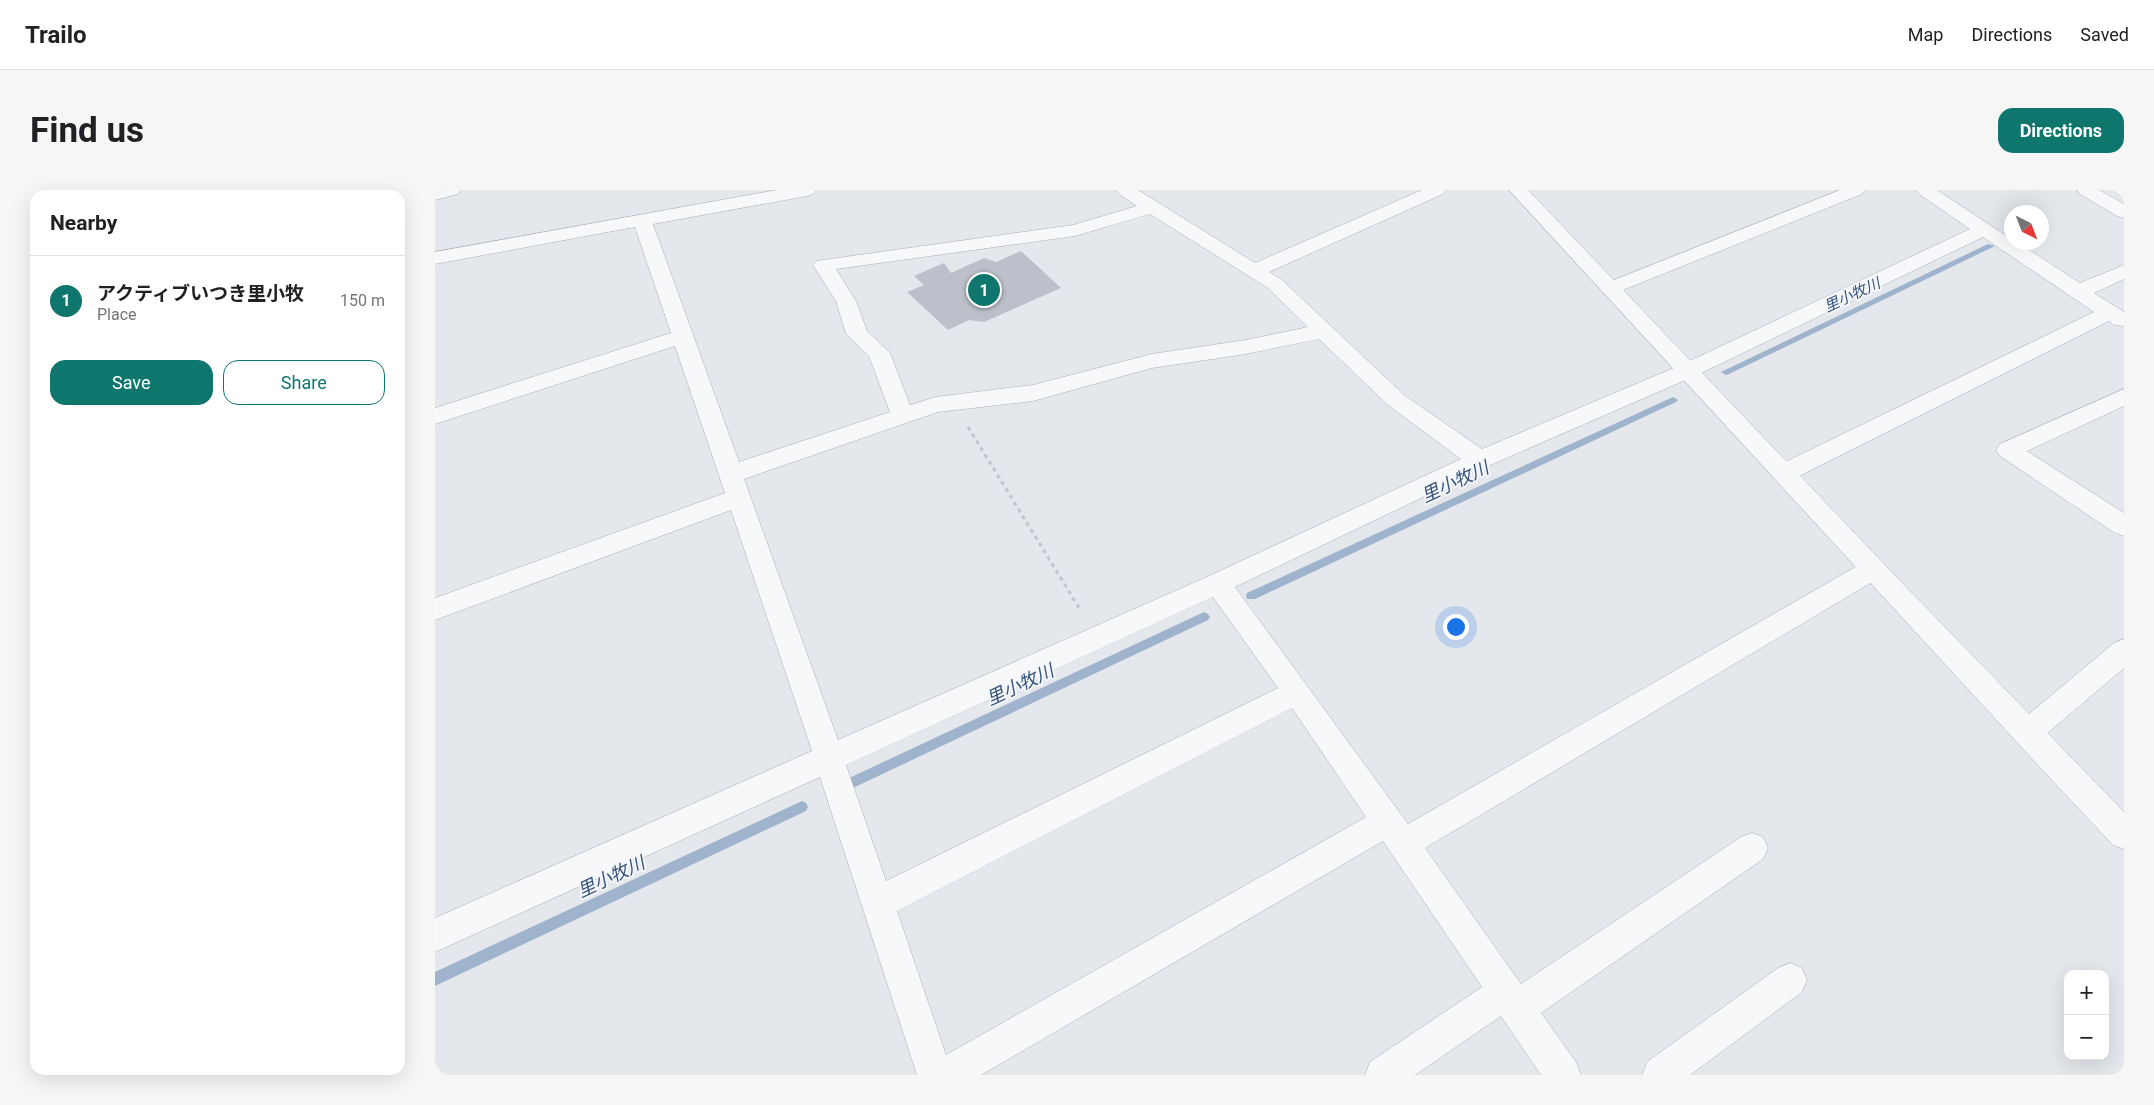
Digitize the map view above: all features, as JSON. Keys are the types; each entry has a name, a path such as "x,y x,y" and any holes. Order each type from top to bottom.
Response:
{"street":[{"path":"435,194 452,190"},
{"path":"435,258 807,190"},
{"path":"1125,190 1275,284 1395,400 1480,460"},
{"path":"1254,270 1437,190"},
{"path":"1518,190 2124,834"},
{"path":"1611,288 1856,190"},
{"path":"1925,190 2117,318"},
{"path":"2086,190 2124,212"},
{"path":"903,416 879,353 857,334 846,301 823,265 1075,230 1153,207"},
{"path":"642,221 829,758 935,1075"},
{"path":"435,936 1218,583 1480,460 1689,370 1985,230"},
{"path":"2077,292 2124,271"},
{"path":"1784,473 2117,318"},
{"path":"435,602 735,486 903,416 936,406 1033,393 1152,362 1246,347 1323,331"},
{"path":"435,416 682,337"},
{"path":"2124,397 2008,450 2124,526"},
{"path":"946,1075 1395,833 1873,569"},
{"path":"1218,583 1297,692 1563,1075"},
{"path":"2027,733 2124,651"},
{"path":"877,903 1297,692"},
{"path":"1383,1075 1512,1000 1752,848"},
{"path":"1660,1075 1791,980"}],"path":[{"path":"953,403 1097,637"}],"building":[{"path":"1021,251 1061,288 984,322 969,320 948,330 907,292 924,285 914,276 944,263 951,273 984,258 996,262"}],"waterway":[{"name":"里小牧川","path":"1726,372 1991,246"},
{"name":"里小牧川","path":"1251,596 1673,400"},
{"name":"里小牧川","path":"851,783 1204,617"},
{"name":"里小牧川","path":"435,979 802,807"}],"place":[{"name":"アクティブいつき里小牧","path":"984,290"}]}
